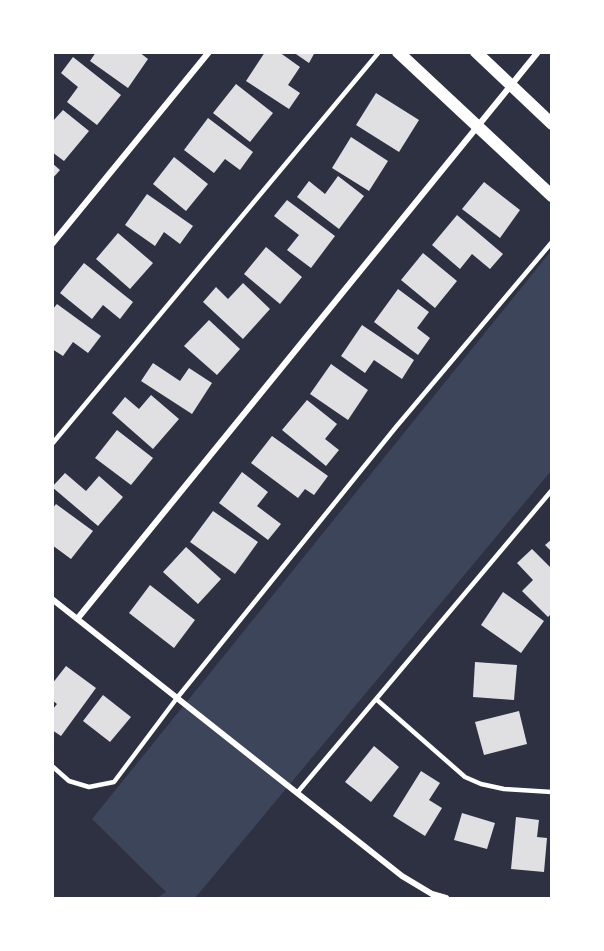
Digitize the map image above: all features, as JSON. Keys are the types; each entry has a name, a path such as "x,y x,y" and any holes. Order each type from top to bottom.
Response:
{"main road":[{"path":"398,52 552,196"},
{"path":"476,52 552,124"}],"street":[{"path":"52,244 209,52"},
{"path":"78,618 538,52"},
{"path":"52,599 402,876 432,894 446,898"}],"lane":[{"path":"52,444 379,52"},
{"path":"52,766 69,781 89,787 114,782 177,698 396,427 552,242"},
{"path":"297,793 552,490"},
{"path":"376,699 465,777 481,784 504,789 552,792"}],"shaded area":[{"path":"551,251 551,471 195,898 157,898 166,892 92,819"}],"building":[{"path":"96,52 139,52 148,59 128,88 90,61"},
{"path":"265,52 279,52 300,67 288,85 300,93 289,109 246,81"},
{"path":"293,52 315,52 309,63"},
{"path":"73,57 121,95 97,125 67,102 78,87 61,73"},
{"path":"236,84 273,113 250,142 213,113"},
{"path":"376,93 419,120 399,152 356,125"},
{"path":"63,110 89,131 64,161 52,152 52,122"},
{"path":"208,118 253,152 240,170 225,159 214,173 184,150"},
{"path":"351,137 388,161 369,191 332,168"},
{"path":"174,157 208,184 186,211 153,184"},
{"path":"52,163 60,170 52,179"},
{"path":"338,176 364,196 339,229 297,197 309,181 325,194"},
{"path":"484,182 520,210 500,238 462,209"},
{"path":"147,194 193,226 180,244 164,232 155,246 125,225"},
{"path":"287,200 335,236 311,268 287,250 299,235 274,216"},
{"path":"457,215 503,254 490,269 472,254 460,269 432,245"},
{"path":"118,233 153,263 130,289 96,259"},
{"path":"266,247 302,277 280,304 244,274"},
{"path":"423,253 457,281 435,308 401,280"},
{"path":"84,263 133,302 120,319 103,305 92,319 60,293"},
{"path":"243,283 270,309 243,339 203,302 216,287 228,299"},
{"path":"398,289 429,312 417,328 430,338 418,355 374,322"},
{"path":"57,304 101,336 88,353 73,342 63,356 52,349 52,310"},
{"path":"209,320 240,349 217,375 184,346"},
{"path":"362,325 414,360 402,379 374,360 365,373 341,356"},
{"path":"153,363 180,381 189,368 212,383 192,414 141,381"},
{"path":"331,364 368,390 348,420 310,394"},
{"path":"151,395 179,419 153,449 112,413 125,397 139,409"},
{"path":"307,400 337,424 325,439 339,450 326,466 282,430"},
{"path":"117,430 153,458 131,485 95,458"},
{"path":"272,436 328,476 314,495 305,489 298,498 251,463"},
{"path":"242,472 268,492 257,506 281,524 268,540 219,503"},
{"path":"65,473 86,491 99,476 123,497 98,526 52,487"},
{"path":"56,504 93,531 71,559 52,545 52,509"},
{"path":"213,511 258,542 235,574 190,542"},
{"path":"552,539 552,552 545,545"},
{"path":"186,547 221,579 198,604 163,572"},
{"path":"532,549 552,569 552,613 548,617 522,591 533,580 517,563"},
{"path":"150,585 195,620 174,648 129,613"},
{"path":"503,592 544,621 521,653 481,625"},
{"path":"475,662 517,665 514,700 473,697"},
{"path":"66,666 96,688 61,736 52,730 52,710 57,704 52,700 52,684"},
{"path":"103,695 131,717 110,742 83,721"},
{"path":"519,711 527,744 484,755 475,722"},
{"path":"374,746 399,767 371,802 345,782"},
{"path":"421,771 440,783 429,800 442,808 425,836 393,816"},
{"path":"462,813 495,823 487,849 454,840"},
{"path":"516,817 539,820 537,837 547,838 544,872 511,869"}]}
